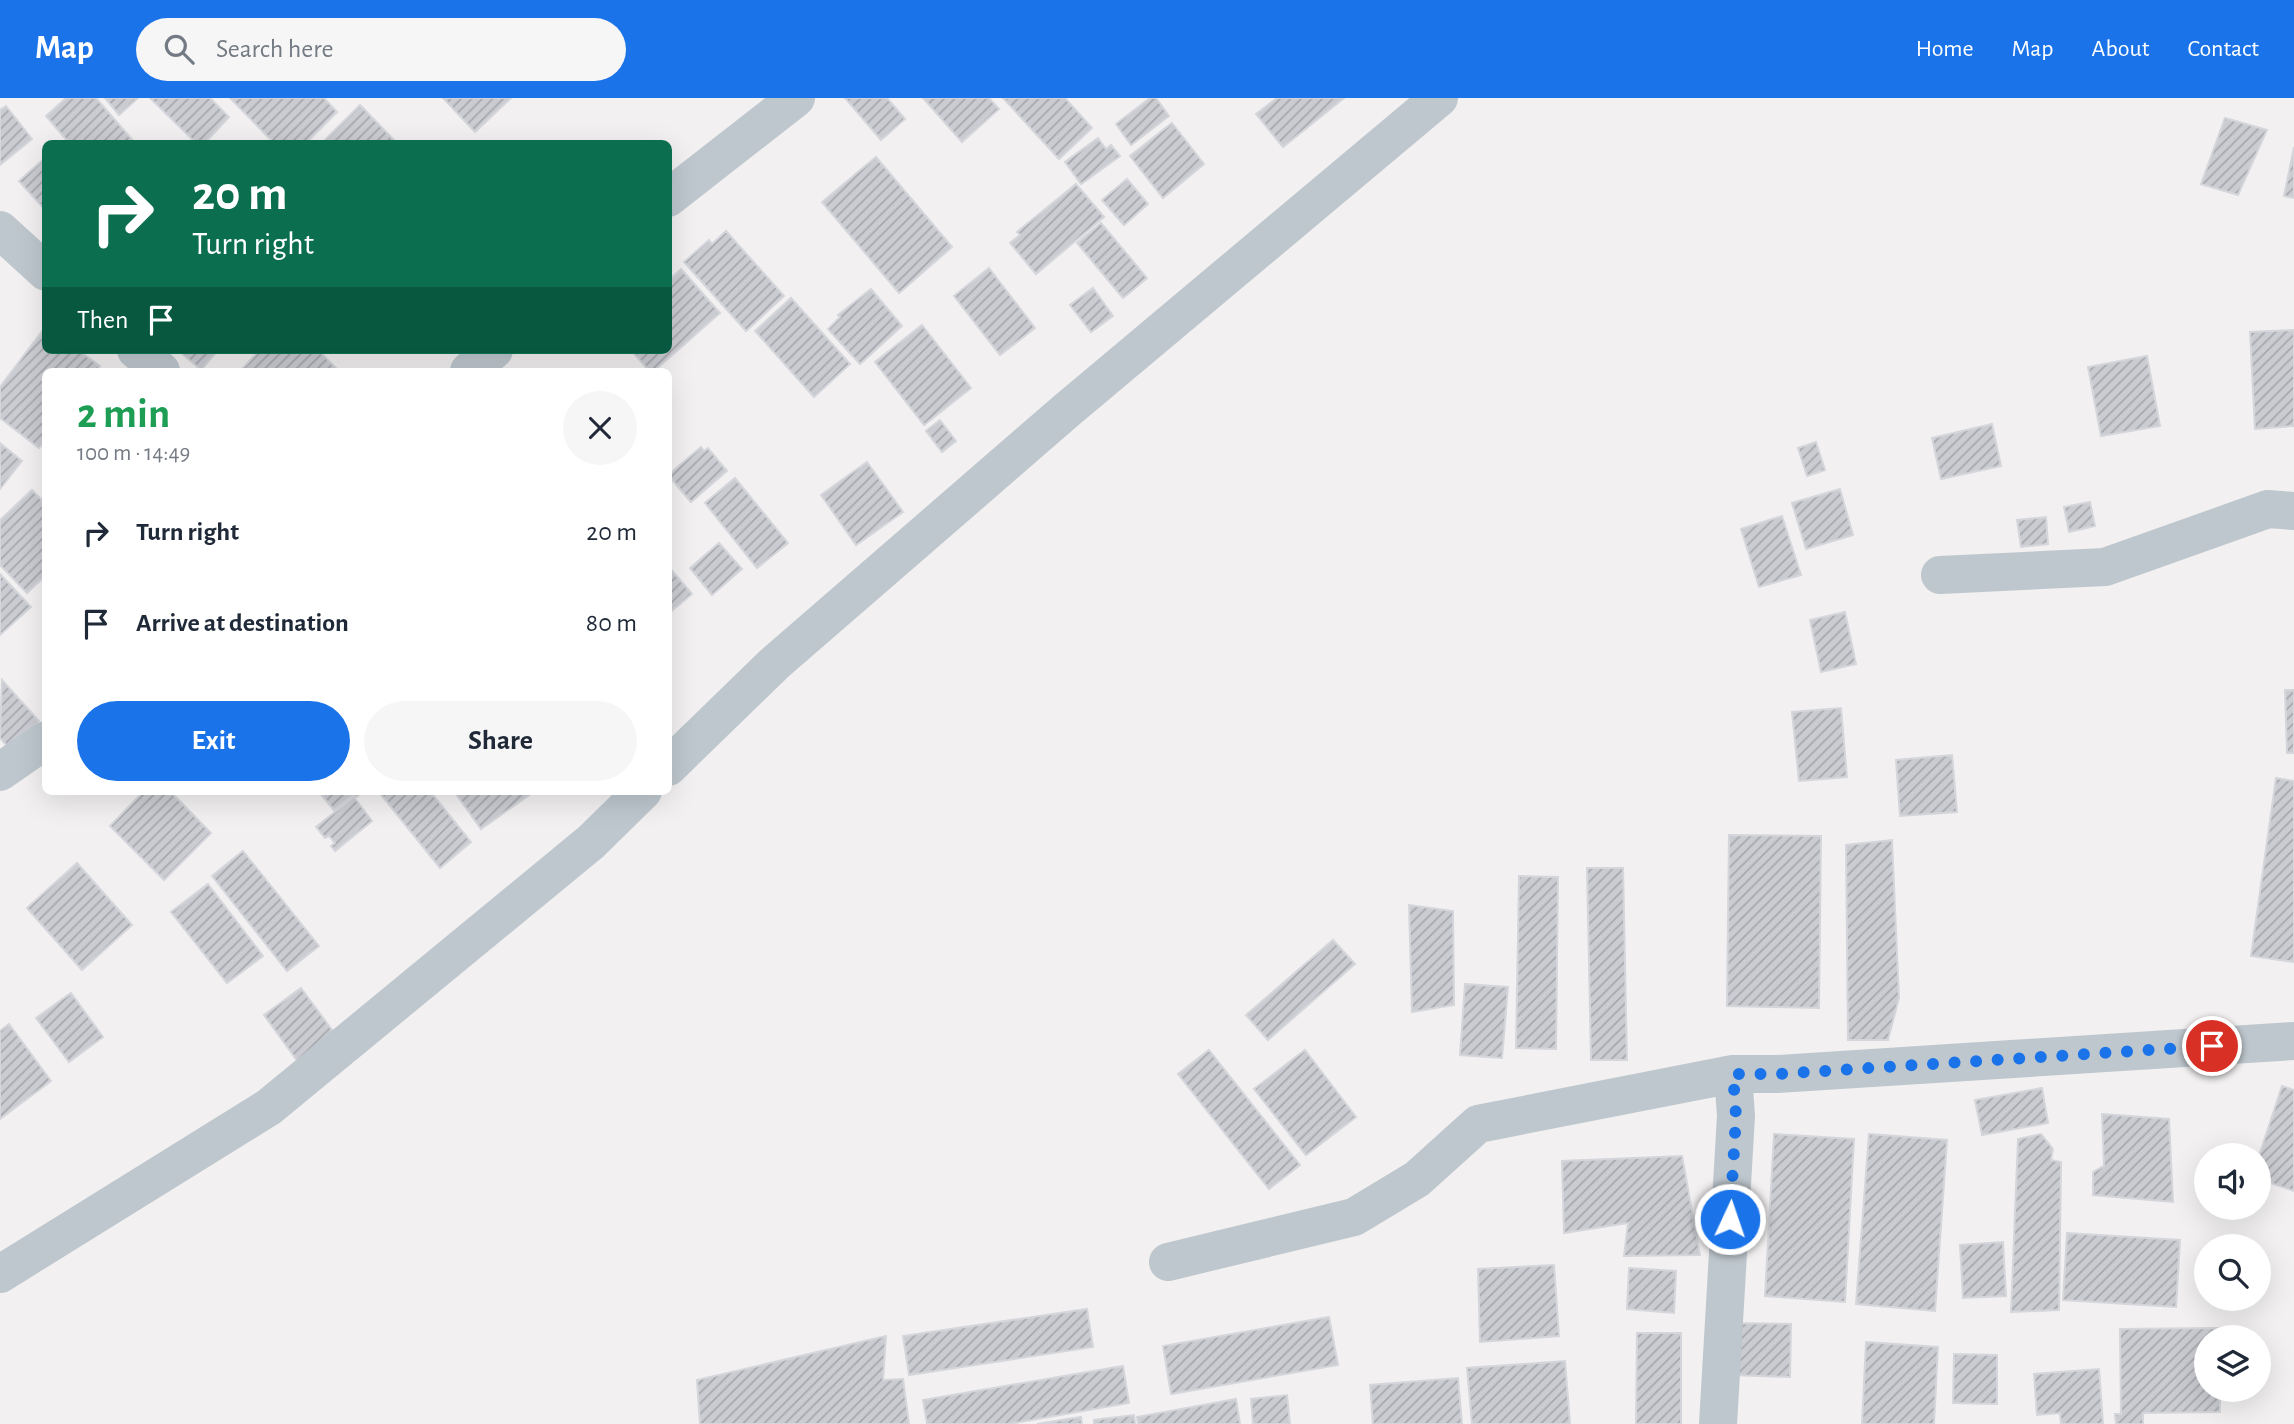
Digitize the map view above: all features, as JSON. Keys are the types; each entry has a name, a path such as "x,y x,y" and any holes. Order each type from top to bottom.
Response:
{"street":[{"path":"672,195 796,98"},
{"path":"672,763 774,664 1077,401 1439,98"},
{"path":"0,230 42,268"},
{"path":"141,354 157,368"},
{"path":"473,368 489,354"},
{"path":"1940,575 2105,567 2268,509 2294,511"},
{"path":"0,772 42,743"},
{"path":"0,1274 269,1107 591,842 639,795"},
{"path":"1168,1262 1354,1217 1417,1180 1478,1124 1733,1074 1777,1074 2294,1041"},
{"path":"1718,1424 1736,1116 1733,1074"}],"building":[{"path":"66,98 96,98 133,140 67,140 46,116"},
{"path":"105,98 138,98 119,115"},
{"path":"150,98 210,98 229,117 208,140 193,140"},
{"path":"230,98 324,98 337,112 309,140 271,140"},
{"path":"443,98 511,98 475,132"},
{"path":"845,98 887,98 905,119 881,140"},
{"path":"923,98 989,98 999,109 962,142"},
{"path":"1003,98 1065,98 1092,128 1059,159"},
{"path":"1150,98 1156,98 1169,116 1131,145 1116,124"},
{"path":"1277,98 1344,98 1283,147 1256,114"},
{"path":"360,105 394,140 325,140"},
{"path":"6,106 32,139 0,165 0,110"},
{"path":"2225,118 2267,130 2238,195 2201,184"},
{"path":"1172,123 1204,164 1163,198 1130,156"},
{"path":"1098,138 1106,149 1111,145 1120,156 1081,184 1065,162"},
{"path":"2294,147 2294,198 2284,196"},
{"path":"876,157 952,247 899,293 822,202"},
{"path":"42,161 42,207 19,181"},
{"path":"1127,179 1148,204 1124,225 1102,200"},
{"path":"1076,184 1104,217 1036,274 1010,243 1020,235 1017,232"},
{"path":"1101,223 1147,278 1123,298 1077,243"},
{"path":"726,231 784,296 746,331 684,262 709,240 712,244"},
{"path":"989,268 1035,328 1000,355 954,296"},
{"path":"681,269 720,313 657,368 646,368 634,354 672,354 672,277"},
{"path":"1093,288 1113,316 1091,332 1070,305"},
{"path":"871,289 902,326 860,364 828,329 840,317 838,315"},
{"path":"791,298 850,364 814,397 755,331"},
{"path":"922,325 971,388 924,425 875,362"},
{"path":"2294,330 2294,426 2255,429 2250,332"},
{"path":"42,331 42,354 84,354 100,366 42,368 42,444 39,448 0,418 0,387"},
{"path":"183,354 215,354 203,368 199,368"},
{"path":"256,354 322,354 336,368 243,368"},
{"path":"2147,356 2160,426 2101,436 2088,367"},
{"path":"940,420 956,441 942,452 926,431"},
{"path":"1992,424 2001,466 1941,479 1932,438"},
{"path":"1816,442 1825,470 1807,476 1798,448"},
{"path":"0,443 22,461 0,489"},
{"path":"701,447 704,451 708,448 727,471 691,502 672,480 672,472"},
{"path":"867,462 903,512 856,545 821,495"},
{"path":"735,478 788,543 757,568 705,503"},
{"path":"1840,489 1853,535 1806,549 1792,503"},
{"path":"32,490 42,500 42,579 27,593 0,565 0,520"},
{"path":"2090,502 2095,526 2069,532 2064,507"},
{"path":"1782,516 1801,575 1759,587 1741,529"},
{"path":"2046,517 2048,544 2021,547 2017,520"},
{"path":"719,543 742,569 712,595 690,568"},
{"path":"672,571 692,594 672,611"},
{"path":"0,574 31,607 0,635"},
{"path":"1845,612 1856,664 1821,672 1810,620"},
{"path":"2,680 39,721 9,748 0,738"},
{"path":"2285,690 2294,690 2294,753 2287,753"},
{"path":"1841,708 1847,777 1799,781 1792,712"},
{"path":"1952,755 1957,812 1900,816 1896,760"},
{"path":"2276,778 2294,781 2294,962 2251,956"},
{"path":"140,795 174,795 211,833 164,880 110,826"},
{"path":"321,795 353,795 334,810"},
{"path":"381,795 433,795 471,842 440,868"},
{"path":"457,795 529,795 481,829"},
{"path":"354,797 372,821 335,851 331,846 335,843 329,836 325,838 316,827"},
{"path":"1729,835 1821,836 1819,1008 1727,1006"},
{"path":"1892,840 1899,998 1888,1040 1848,1040 1846,845"},
{"path":"243,851 319,946 287,971 212,876"},
{"path":"77,863 132,925 82,970 27,908"},
{"path":"1587,868 1623,868 1627,1060 1591,1060"},
{"path":"1519,876 1558,877 1556,1049 1516,1048"},
{"path":"208,884 263,956 227,983 171,912"},
{"path":"1409,905 1453,911 1454,1005 1412,1012"},
{"path":"1333,940 1355,964 1268,1040 1246,1015"},
{"path":"1465,984 1508,987 1502,1058 1460,1055"},
{"path":"301,988 338,1038 301,1066 264,1015"},
{"path":"71,993 103,1037 69,1062 36,1018"},
{"path":"9,1024 51,1081 0,1119 0,1031"},
{"path":"1209,1050 1300,1165 1269,1189 1178,1074"},
{"path":"1305,1050 1356,1117 1306,1155 1254,1089"},
{"path":"2282,1086 2294,1090 2294,1191 2271,1183 2271,1143 2263,1143"},
{"path":"2042,1088 2048,1123 1982,1135 1975,1100"},
{"path":"2102,1114 2169,1119 2173,1202 2093,1195 2093,1172 2104,1166"},
{"path":"1774,1134 1854,1139 1845,1302 1765,1296"},
{"path":"1869,1134 1947,1140 1935,1311 1856,1304"},
{"path":"2041,1134 2053,1149 2051,1160 2061,1162 2059,1310 2011,1312 2018,1139"},
{"path":"1682,1156 1700,1255 1624,1256 1628,1223 1564,1233 1562,1161"},
{"path":"2067,1233 2180,1240 2176,1307 2063,1300"},
{"path":"2003,1242 2006,1296 1963,1298 1960,1245"},
{"path":"1554,1265 1559,1336 1480,1342 1478,1269"},
{"path":"1629,1268 1676,1271 1674,1313 1627,1309"},
{"path":"1087,1309 1093,1347 909,1375 903,1336"},
{"path":"1329,1317 1338,1365 1171,1394 1163,1346"},
{"path":"1733,1323 1791,1324 1790,1377 1732,1375"},
{"path":"2194,1328 2194,1402 2220,1402 2220,1412 2143,1413 2143,1424 2116,1424 2115,1414 2121,1414 2120,1329"},
{"path":"1637,1333 1681,1333 1681,1424 1636,1424"},
{"path":"886,1336 883,1380 903,1379 909,1424 700,1424 697,1380"},
{"path":"1866,1342 1938,1347 1934,1424 1862,1424"},
{"path":"1954,1354 1997,1355 1997,1404 1953,1403"},
{"path":"1565,1361 1570,1424 1472,1424 1467,1368"},
{"path":"1123,1366 1129,1403 1009,1424 927,1424 923,1400"},
{"path":"2099,1369 2103,1424 2061,1424 2060,1413 2037,1415 2034,1374"},
{"path":"1458,1378 1462,1424 1373,1424 1370,1385"},
{"path":"1287,1395 1290,1424 1253,1424 1251,1399"},
{"path":"1236,1399 1240,1424 1138,1424 1137,1417"},
{"path":"1134,1415 1135,1424 1094,1424 1094,1420"},
{"path":"1081,1417 1082,1424 1037,1424"}],"route":[{"path":"1730,1219 1736,1116 1733,1074 1777,1074 2212,1046"}]}
